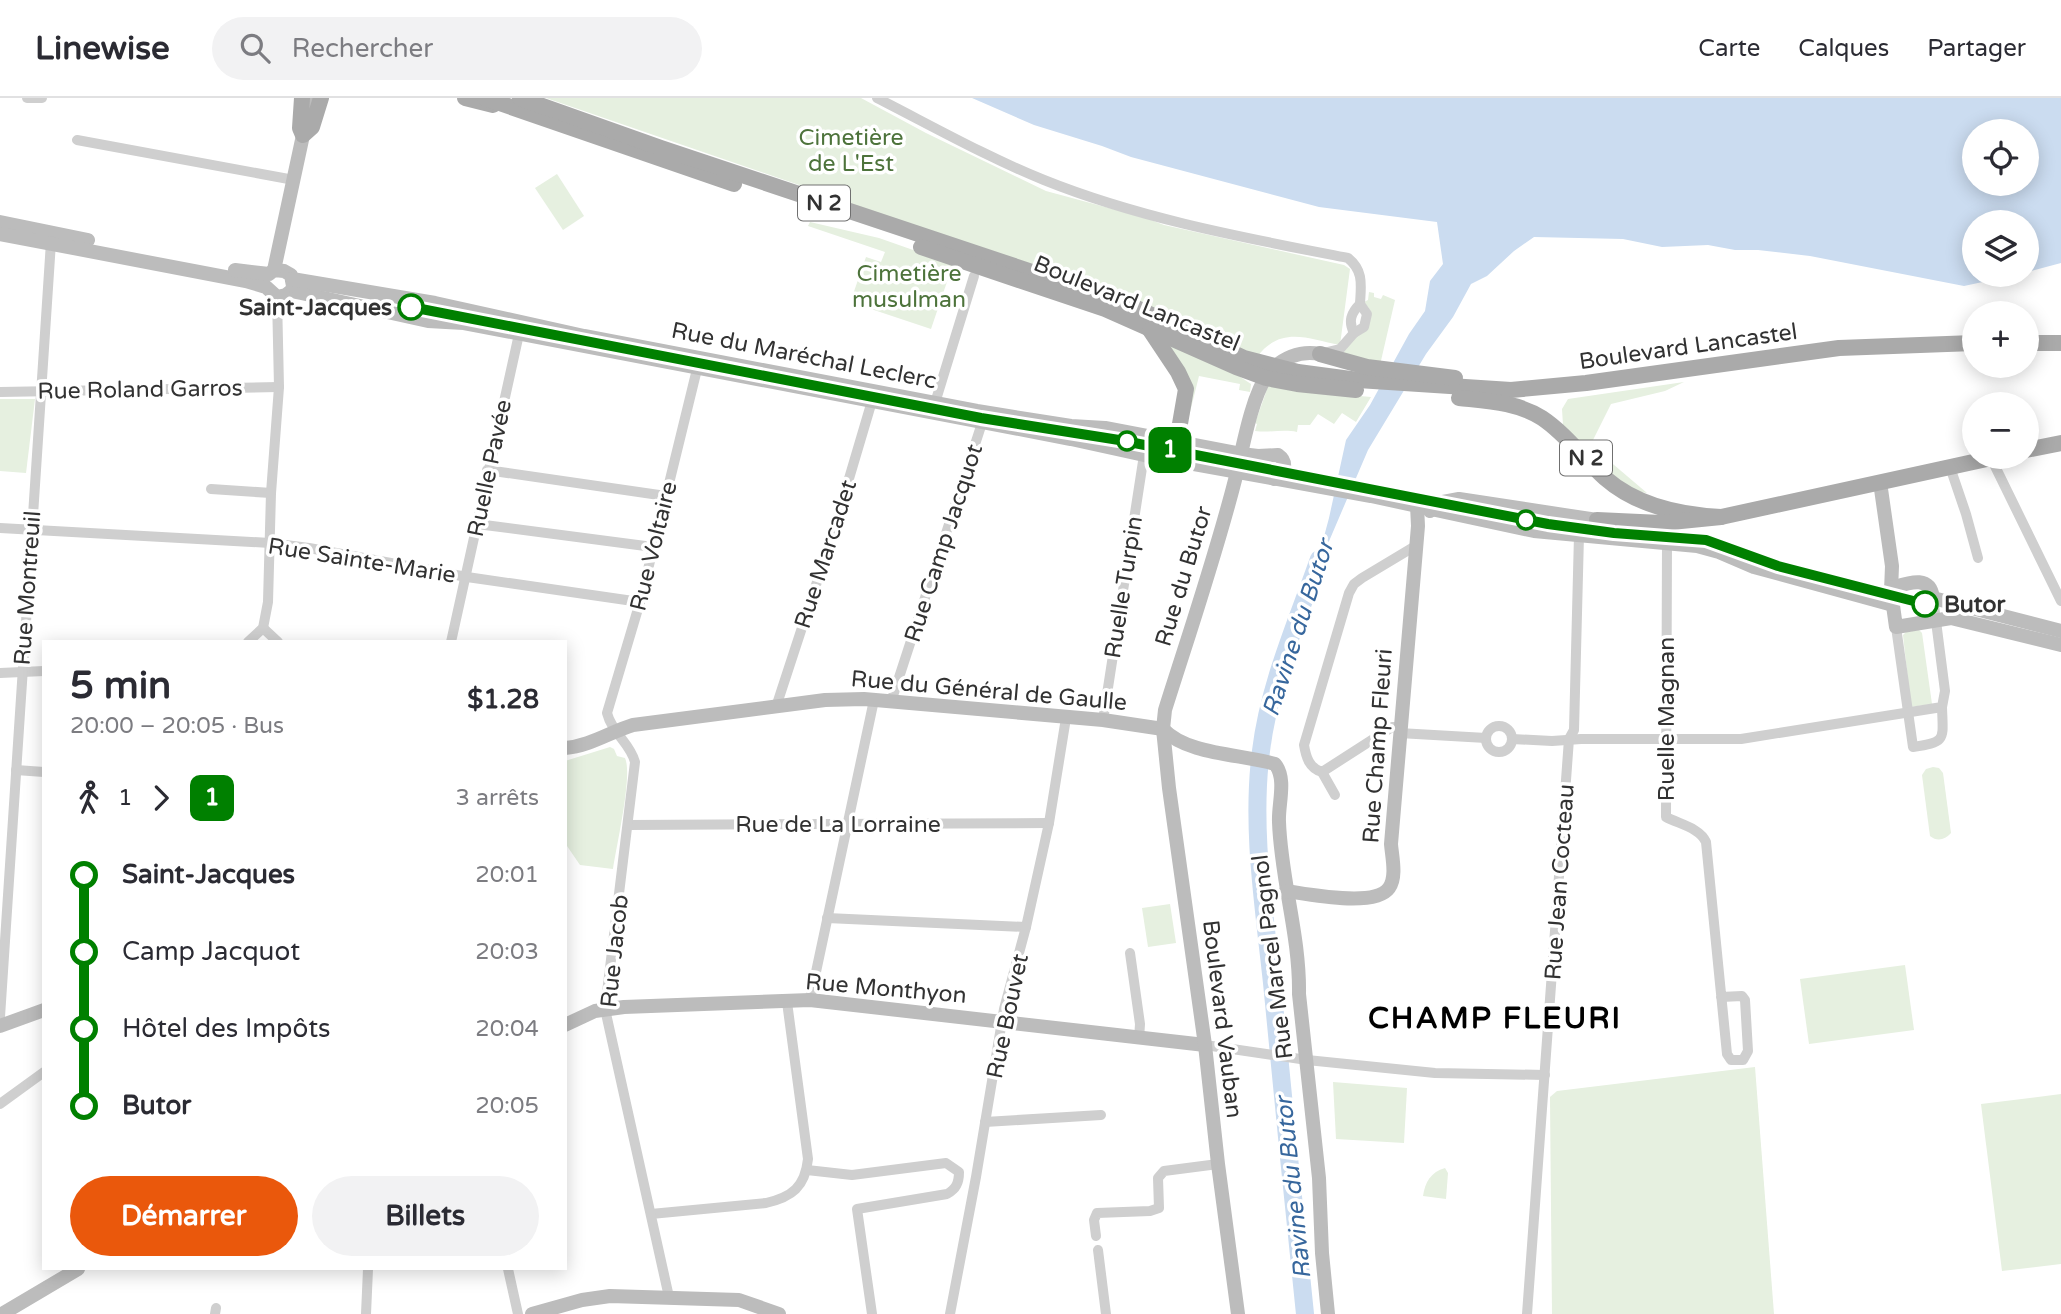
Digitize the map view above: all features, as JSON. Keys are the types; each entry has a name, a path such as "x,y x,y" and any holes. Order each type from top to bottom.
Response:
{"main road":[{"path":"302,98 300,128 303,135 312,127 321,98"},
{"path":"465,98 519,104"},
{"name":"Boulevard Lancastel","path":"485,98 519,104 661,148 1128,304 1240,363"},
{"name":"Boulevard Lancastel","path":"519,104 620,146 1081,301 1240,363 1297,378 1371,391 1456,388 1500,382 1586,383 1839,348 1962,343"},
{"path":"1149,328 1186,389 1177,442"},
{"path":"2039,343 2061,343"},
{"path":"1320,354 1362,374 1456,388"},
{"name":"Boulevard Lancastel","path":"1297,378 1362,374"},
{"name":"Boulevard Lancastel","path":"1456,388 1541,417 1558,430 1605,478 1633,497 1671,511 1721,517"},
{"path":"2039,447 2061,443"},
{"name":"N 2","path":"1721,517 1962,464"},
{"path":"1597,520 1661,523 1721,517"}],"street":[{"path":"26,98 42,98"},
{"path":"250,640 263,628 268,602 271,493 279,387 280,282 285,226 311,98"},
{"path":"877,98 959,141 1044,180 1128,208 1225,234 1348,258 1360,271 1360,304 1367,314 1363,327 1340,349 1320,354"},
{"path":"77,140 294,180"},
{"name":"Rue du Maréchal Leclerc","path":"0,222 248,272 428,321 452,321 1071,426 1105,428 1241,454 1278,455 1282,458 1283,472 1274,479"},
{"name":"Rue du Maréchal Leclerc","path":"0,234 246,281 280,282 435,303 872,401 1417,505 1534,531 1667,542 1710,549 1754,567 1893,605"},
{"name":"Rue Montreuil","path":"0,1017 51,242"},
{"path":"935,403 974,276"},
{"name":"Ruelle Pavée","path":"451,640 519,334"},
{"name":"Rue du Butor","path":"1163,729 1165,710 1258,395 1268,375 1280,362 1293,355 1308,352 1320,354"},
{"name":"Rue Voltaire","path":"614,731 607,708 640,602 699,363"},
{"name":"Rue Roland Garros","path":"0,392 279,387"},
{"name":"Rue Marcadet","path":"776,706 832,536 872,401"},
{"name":"Rue Camp Jacquot","path":"891,702 982,423"},
{"path":"1177,442 1180,460"},
{"name":"Ruelle Turpin","path":"1103,720 1144,455"},
{"path":"1950,467 1978,558"},
{"path":"2000,469 2061,601"},
{"path":"487,470 666,496"},
{"path":"1881,482 1892,566 1893,605 1913,747 1940,740 1945,691 1932,590 1928,584 1900,579 1892,566"},
{"path":"211,489 271,493"},
{"path":"1418,526 1443,502 1459,499 1597,520"},
{"name":"Rue Champ Fleuri","path":"1287,899 1311,895 1359,899 1383,893 1390,888 1393,878 1391,844 1399,730 1417,545 1417,505"},
{"path":"477,524 653,547"},
{"name":"Rue Sainte-Marie","path":"0,528 270,543 467,577 640,602"},
{"name":"Rue Jean Cocteau","path":"1527,1314 1569,740 1574,730 1579,535"},
{"name":"Ruelle Magnan","path":"1667,542 1666,817 1697,831 1703,835 1706,842 1721,997 1727,1054 1731,1060 1743,1060 1748,1051 1745,1000 1742,996 1721,997"},
{"path":"1335,794 1322,772 1311,765 1304,745 1349,593 1354,584 1417,545"},
{"path":"1891,587 1910,582"},
{"path":"1933,598 2061,631"},
{"path":"1896,627 1951,618 2061,645"},
{"path":"263,628 276,640"},
{"path":"0,673 42,671"},
{"name":"Rue du Général de Gaulle","path":"567,748 646,723 839,699 1103,720 1163,729 1169,736 1199,749 1275,764"},
{"path":"810,1000 874,700"},
{"path":"1512,739 1741,739 1942,707"},
{"name":"Rue Bouvet","path":"950,1314 1002,1023 1049,823 1066,718"},
{"path":"1486,738 1491,729 1500,726 1506,729 1512,739"},
{"path":"1322,772 1392,727 1399,730 1486,738"},
{"name":"Boulevard Vauban","path":"1163,729 1238,1314"},
{"name":"Rue Jacob","path":"614,731 630,749 635,762 605,1009 669,1297"},
{"path":"1486,738 1490,748 1500,752 1508,748 1512,739"},
{"path":"1167,766 1179,754 1199,749"},
{"name":"Rue Marcel Pagnol","path":"1275,764 1281,776 1279,822 1287,899 1300,973 1303,1060 1319,1178 1328,1314"},
{"path":"16,770 42,772"},
{"name":"Rue de La Lorraine","path":"628,825 1049,823"},
{"path":"827,918 1026,927"},
{"path":"1130,953 1140,1024 1139,1039"},
{"name":"Rue Monthyon","path":"567,1024 605,1009 810,1000 1205,1045"},
{"path":"651,1214 766,1203 783,1199 801,1182 807,1170 808,1159 787,1002"},
{"path":"0,1024 42,1011"},
{"path":"1205,1045 1303,1060 1435,1073 1545,1075"},
{"path":"0,1104 42,1073"},
{"path":"985,1122 1101,1115"},
{"path":"807,1170 852,1175 946,1163 959,1172 959,1182 954,1190 947,1194 857,1209 872,1314"},
{"path":"1096,1236 1094,1220 1097,1213 1150,1211 1159,1208 1158,1178 1164,1171 1218,1164"},
{"path":"1098,1250 1107,1314"},
{"path":"2,1314 76,1270"},
{"path":"366,1314 368,1270"},
{"path":"508,1270 518,1314"},
{"path":"532,1314 601,1297 739,1300 779,1314"}],"green space":[{"name":"Cimetière de L'Est","path":"546,98 861,98 1046,191 1164,225 1344,265 1350,269 1340,345 1306,338 1285,338 1266,347 1257,357 831,196"},
{"path":"557,174 584,216 563,230 535,188"},
{"name":"Cimetière musulman","path":"810,222 879,238 953,264 931,329 853,303 851,300 866,257 881,262 885,252 808,226"},
{"path":"1369,292 1374,293 1374,297 1381,299 1383,295 1395,300 1380,365 1341,356 1351,342 1368,327 1370,310 1364,302 1368,300"},
{"path":"1162,338 1233,372 1251,384 1250,392 1239,390 1240,384 1199,376 1187,424 1191,399"},
{"path":"1684,382 1665,391 1611,404 1592,442 1607,459 1647,493 1624,484 1613,476 1563,425 1562,409 1568,399"},
{"path":"1269,384 1305,391 1371,397 1356,422 1342,413 1334,424 1318,414 1310,425 1298,425 1297,432 1255,431 1255,423"},
{"path":"0,399 35,399 26,473 0,471"},
{"path":"1919,630 1922,633 1932,704 1911,707 1903,635"},
{"path":"610,747 617,756 625,758 626,795 613,869 580,865 567,846 567,760"},
{"path":"1939,768 1943,773 1951,833 1941,839 1930,836 1922,775 1926,769"},
{"path":"1170,904 1176,943 1148,947 1142,908"},
{"path":"1905,965 1914,1030 1809,1044 1800,979"},
{"path":"1755,1067 1774,1314 1552,1314 1550,1097 1557,1091"},
{"path":"1333,1082 1407,1088 1404,1143 1336,1139"},
{"path":"2061,1094 2061,1264 2002,1271 1981,1104"},
{"path":"1445,1168 1448,1173 1446,1199 1423,1196 1429,1178"}],"water":[{"path":"972,98 2061,98 2061,263 2039,269 2039,210 1962,210 1962,286 1810,256 1758,250 1735,250 1708,245 1662,247 1623,239 1534,237 1487,276 1471,284 1453,317 1426,354 1368,450 1312,581 1346,440 1370,405 1409,334 1425,311 1430,281 1443,264 1437,222 1319,207 1131,157 1034,125"}],"waterway":[{"name":"Ravine du Butor","path":"1305,1314 1262,896 1257,809 1261,751 1270,702 1319,559"}],"bus line":[{"name":"1","path":"411,307 981,418 1119,440 1548,524 1614,533 1706,540 1778,566 1925,604"}],"place":[{"name":"Saint-Jacques","path":"411,307"},
{"name":"Butor","path":"1925,604"}],"district":[{"name":"CHAMP FLEURI","path":"1495,1018"}]}
